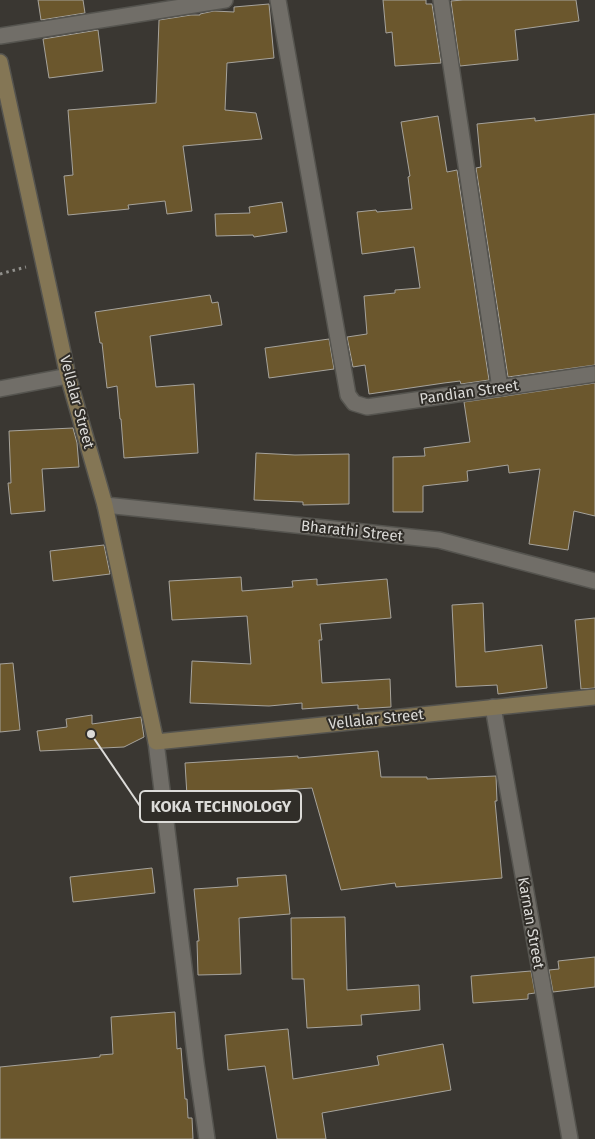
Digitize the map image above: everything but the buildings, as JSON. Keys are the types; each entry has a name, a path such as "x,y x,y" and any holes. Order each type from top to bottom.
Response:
{"street":[{"path":"0,36 226,0"},
{"name":"Pandian Street","path":"278,0 348,395 354,403 367,406 595,374"},
{"path":"442,0 500,388"},
{"name":"Vellalar Street","path":"0,62 68,376 105,505 156,742 194,1053 207,1139"},
{"path":"0,389 68,376"},
{"name":"Bharathi Street","path":"105,505 439,540 595,581"},
{"name":"Vellalar Street","path":"156,742 595,697"},
{"name":"Karnan Street","path":"493,708 570,1139"}],"path":[{"path":"0,274 43,262"}],"place":[{"name":"KOKA TECHNOLOGY","path":"91,734"}]}
